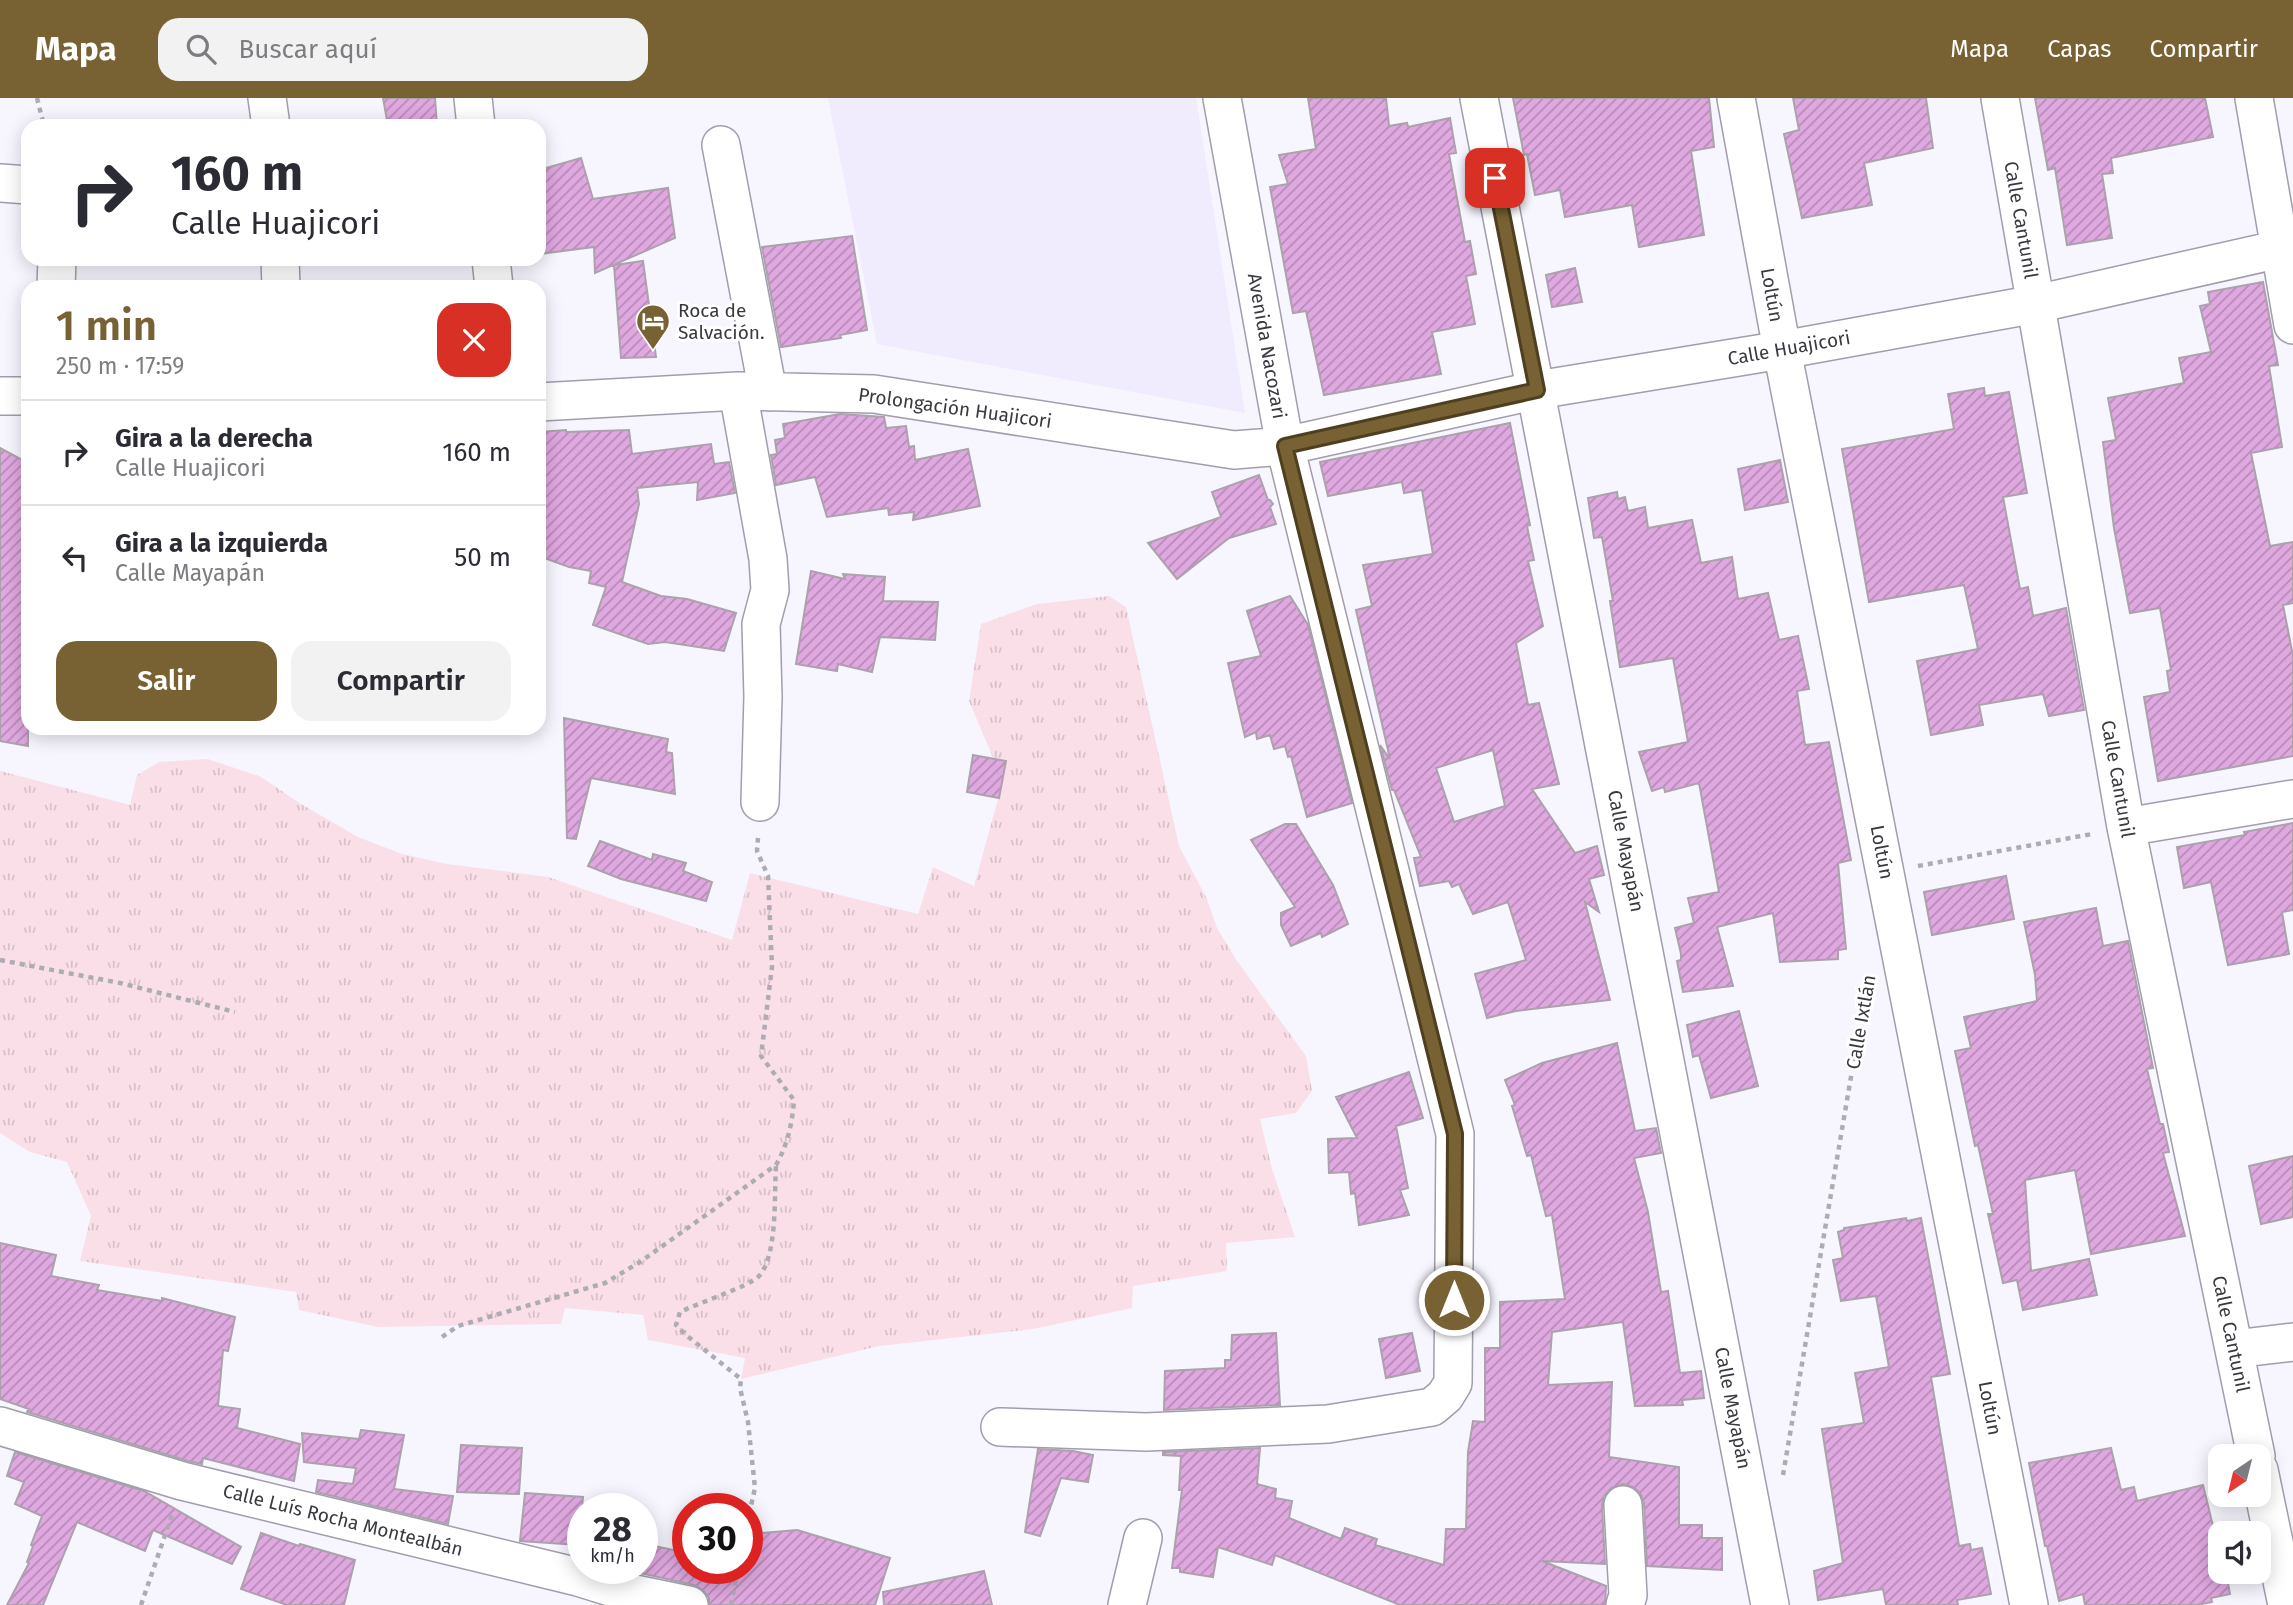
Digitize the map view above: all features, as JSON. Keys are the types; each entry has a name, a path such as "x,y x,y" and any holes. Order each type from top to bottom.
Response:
{"street":[{"path":"267,98 270,119"},
{"path":"473,98 475,119"},
{"name":"Avenida Nacozari","path":"1000,1427 1146,1432 1328,1424 1432,1407 1445,1396 1453,1382 1455,1134 1285,446 1222,98"},
{"name":"Calle Mayapán","path":"1479,98 1770,1605"},
{"name":"Loltún","path":"1736,98 1782,350 2029,1605"},
{"name":"Calle Cantunil","path":"2000,98 2126,827 2254,1444"},
{"path":"2254,98 2286,247 2293,325"},
{"path":"721,145 753,391 769,569 770,590 761,624 763,697 760,802"},
{"path":"0,183 21,184"},
{"name":"Calle Huajicori","path":"1285,446 1537,390 1782,350 2036,304 2286,247"},
{"name":"Prolongación Huajicori","path":"546,402 753,391 874,394 1234,450 1285,446"},
{"path":"0,396 21,396"},
{"path":"2126,827 2293,799"},
{"path":"2234,1349 2293,1342"},
{"name":"Calle Luís Rocha Montealbán","path":"0,1426 182,1481 565,1574 626,1592 689,1605"},
{"path":"1623,1505 1628,1595 1625,1605"},
{"path":"2267,1507 2287,1605"},
{"path":"1127,1605 1143,1538"}],"path":[{"path":"37,98 42,119"},
{"path":"442,1337 458,1326 605,1283 640,1262 776,1166 786,1148 794,1100 761,1056 772,967 768,876 757,851 760,802"},
{"path":"1886,872 2126,827"},
{"path":"0,960 120,983 235,1012"},
{"name":"Calle Ixtlán","path":"1782,1484 1868,981"},
{"path":"754,1493 748,1422 740,1388 741,1379 676,1325 680,1312 758,1278 767,1263 772,1235 776,1166"},
{"path":"141,1605 159,1559 182,1481"},
{"path":"730,1605 735,1584"}],"shaded area":[{"path":"828,98 1196,98 1245,413 877,344"}],"green space":[{"path":"1109,596 1126,607 1179,846 1207,899 1217,928 1237,961 1306,1056 1312,1091 1296,1113 1260,1119 1272,1169 1295,1237 1226,1243 1227,1271 1133,1286 1132,1308 1033,1329 879,1346 741,1379 745,1358 648,1340 643,1315 565,1308 561,1324 378,1327 299,1310 296,1292 80,1261 91,1216 67,1162 30,1152 0,1133 0,771 130,805 137,775 159,762 208,759 261,777 358,837 402,854 447,864 548,877 732,940 750,873 918,914 933,867 974,886 1003,781 969,701 981,624 1037,604"}],"building":[{"path":"383,98 435,98 436,119 387,119"},
{"path":"1308,98 1386,98 1389,126 1407,123 1408,127 1450,118 1456,153 1449,154 1465,242 1470,241 1476,274 1466,276 1475,324 1432,332 1441,374 1324,395 1306,311 1293,313 1270,187 1288,184 1279,155 1316,149"},
{"path":"1513,98 1709,98 1714,147 1691,151 1704,235 1639,247 1632,205 1565,217 1560,190 1535,195"},
{"path":"1793,98 1926,98 1933,148 1864,163 1872,205 1802,218 1784,134 1799,130"},
{"path":"2035,98 2205,98 2213,137 2111,158 2113,173 2102,174 2112,238 2067,245 2055,168 2048,170"},
{"path":"581,158 593,199 668,188 675,238 595,273 594,247 546,253 546,168"},
{"path":"852,236 867,330 840,335 841,338 781,347 762,247"},
{"path":"643,261 656,357 621,358 614,265"},
{"path":"1575,268 1582,302 1552,307 1546,275"},
{"path":"2263,282 2278,365 2269,366 2282,447 2251,453 2270,546 2293,542 2293,603 2283,605 2293,656 2293,756 2158,781 2144,697 2170,692 2167,671 2171,670 2160,608 2130,613 2114,528 2103,442 2116,440 2108,398 2184,383 2179,358 2211,352 2200,306 2210,304 2208,292"},
{"path":"1984,388 1985,396 2009,392 2027,493 2003,497 2020,589 2028,587 2033,616 2066,608 2084,710 2049,716 2043,694 1979,705 1983,725 1931,735 1917,661 1978,649 1964,585 1869,602 1842,449 1954,429 1948,394"},
{"path":"840,414 884,417 886,428 906,426 909,447 914,446 915,460 968,449 980,506 913,520 914,512 889,515 888,508 827,517 815,477 776,485 771,455 777,454 775,440 785,438 783,424"},
{"path":"1510,423 1530,525 1527,526 1534,560 1528,561 1543,626 1516,643 1528,705 1539,703 1559,784 1532,789 1575,853 1597,846 1604,875 1589,879 1599,912 1585,902 1610,1000 1516,1011 1487,1018 1475,974 1526,960 1508,902 1473,914 1459,884 1452,887 1449,881 1420,886 1414,858 1421,857 1392,790 1380,745 1390,759 1356,610 1372,606 1363,565 1433,554 1422,490 1404,493 1402,482 1328,496 1320,462","holes":["1493,750 1505,806 1454,822 1436,768"]},
{"path":"629,430 632,454 711,444 714,464 729,462 735,493 697,500 698,482 637,488 639,504 622,582 661,596 687,599 736,613 724,651 665,642 648,644 593,625 606,587 589,583 591,571 546,559 546,431"},
{"path":"0,448 21,459 21,735 28,735 28,746 0,741"},
{"path":"1780,460 1788,502 1745,510 1738,469"},
{"path":"1259,475 1268,500 1273,504 1270,507 1276,524 1229,538 1177,579 1148,543 1221,517 1212,492"},
{"path":"1617,492 1618,499 1625,497 1628,511 1645,507 1648,528 1692,520 1701,563 1732,557 1738,599 1768,593 1779,640 1798,636 1809,689 1797,691 1805,745 1829,742 1851,860 1838,863 1846,949 1838,950 1838,959 1780,962 1773,913 1717,927 1733,986 1683,992 1677,961 1681,960 1681,954 1675,928 1694,923 1688,898 1719,892 1699,783 1665,792 1664,787 1652,791 1639,752 1688,742 1673,658 1620,667 1610,601 1613,601 1602,537 1594,538 1588,498"},
{"path":"811,571 845,579 843,574 885,577 883,601 938,602 935,640 880,637 872,672 838,664 837,671 796,664"},
{"path":"1290,596 1308,625 1352,803 1307,817 1291,756 1288,757 1285,746 1274,749 1270,735 1257,739 1256,732 1245,737 1228,663 1261,656 1247,611"},
{"path":"564,718 668,739 666,752 672,753 675,794 591,778 576,839 567,838"},
{"path":"973,755 1006,761 999,798 967,792"},
{"path":"2293,823 2293,910 2282,912 2289,954 2228,965 2211,882 2184,888 2177,847"},
{"path":"1285,824 1296,824 1333,885 1348,924 1322,937 1321,933 1291,946 1281,925 1281,913 1295,907 1251,840"},
{"path":"600,841 652,860 653,854 686,863 683,871 712,882 706,901 621,879 588,866"},
{"path":"2006,876 2014,919 1932,935 1924,892"},
{"path":"2096,908 2103,946 2128,941 2153,1068 2147,1069 2169,1152 2163,1153 2185,1236 2091,1254 2075,1170 2025,1180 2031,1271 2089,1259 2097,1295 2023,1310 2017,1280 2003,1283 1988,1214 1993,1214 1955,1051 1971,1048 1964,1017 2037,1001 2035,975 2024,922"},
{"path":"1739,1011 1758,1086 1711,1098 1699,1055 1693,1057 1687,1025"},
{"path":"1617,1043 1635,1131 1656,1128 1661,1153 1634,1158 1648,1212 1661,1292 1668,1291 1680,1373 1701,1371 1704,1398 1682,1400 1683,1405 1635,1406 1623,1322 1552,1332 1548,1385 1612,1382 1609,1457 1679,1467 1679,1525 1702,1525 1702,1538 1722,1538 1722,1570 1647,1566 1644,1503 1640,1493 1623,1484 1611,1488 1604,1496 1602,1506 1605,1564 1542,1561 1606,1586 1605,1605 1400,1605 1275,1555 1272,1565 1218,1547 1213,1577 1180,1572 1180,1568 1172,1568 1182,1490 1179,1490 1181,1456 1163,1455 1163,1452 1260,1448 1257,1484 1276,1489 1275,1498 1292,1501 1289,1518 1341,1539 1345,1528 1377,1539 1375,1545 1444,1565 1446,1529 1466,1529 1468,1452 1473,1421 1485,1422 1485,1348 1500,1348 1500,1302 1565,1299 1552,1215 1546,1216 1531,1155 1527,1156 1512,1106 1515,1105 1505,1080 1542,1063"},
{"path":"1409,1072 1423,1118 1396,1126 1408,1188 1400,1190 1409,1215 1359,1225 1355,1193 1351,1194 1349,1172 1329,1173 1328,1139 1357,1138 1336,1097"},
{"path":"2293,1156 2293,1217 2261,1224 2249,1166"},
{"path":"1906,1218 1907,1221 1921,1218 1950,1374 1931,1377 1959,1546 1970,1544 1971,1550 1982,1548 1991,1594 1957,1600 1958,1605 1886,1605 1883,1589 1818,1600 1814,1571 1843,1563 1822,1429 1864,1423 1855,1373 1889,1367 1876,1296 1841,1301 1833,1260 1843,1258 1838,1232 1844,1228"},
{"path":"0,1243 56,1255 51,1276 99,1285 97,1290 162,1301 162,1298 235,1317 228,1351 223,1350 218,1406 240,1409 237,1428 300,1444 294,1481 203,1458 202,1464 188,1461 27,1412 29,1409 0,1399"},
{"path":"1276,1333 1280,1405 1164,1410 1165,1371 1225,1368 1225,1360 1231,1360 1232,1335"},
{"path":"1412,1333 1420,1371 1386,1378 1379,1339"},
{"path":"361,1430 404,1435 394,1489 453,1496 448,1524 316,1492 318,1480 353,1484 356,1468 304,1462 302,1433 359,1439"},
{"path":"461,1445 522,1448 519,1494 457,1492"},
{"path":"2111,1448 2121,1490 2134,1487 2137,1501 2203,1485 2212,1521 2208,1521 2208,1584 2228,1584 2230,1594 2211,1598 2212,1602 2197,1605 2085,1605 2083,1594 2059,1601 2029,1463"},
{"path":"1038,1449 1093,1455 1088,1482 1061,1478 1040,1536 1025,1532"},
{"path":"15,1452 144,1491 241,1547 232,1564 153,1530 145,1551 77,1522 43,1605 7,1605 29,1563 31,1545 42,1516 15,1504 24,1482 7,1476"},
{"path":"525,1493 567,1496 567,1544 520,1541"},
{"path":"797,1530 890,1558 875,1605 709,1605 709,1598 703,1590 690,1584 763,1584 763,1533"},
{"path":"261,1533 355,1560 344,1605 287,1605 241,1589"},
{"path":"658,1547 672,1550 672,1580 658,1577"},
{"path":"984,1571 992,1605 884,1605 883,1592"}],"place":[{"name":"Roca de Salvación.","path":"653,351"}],"route":[{"path":"1454,1300 1455,1134 1285,446 1537,390 1495,178"}]}
